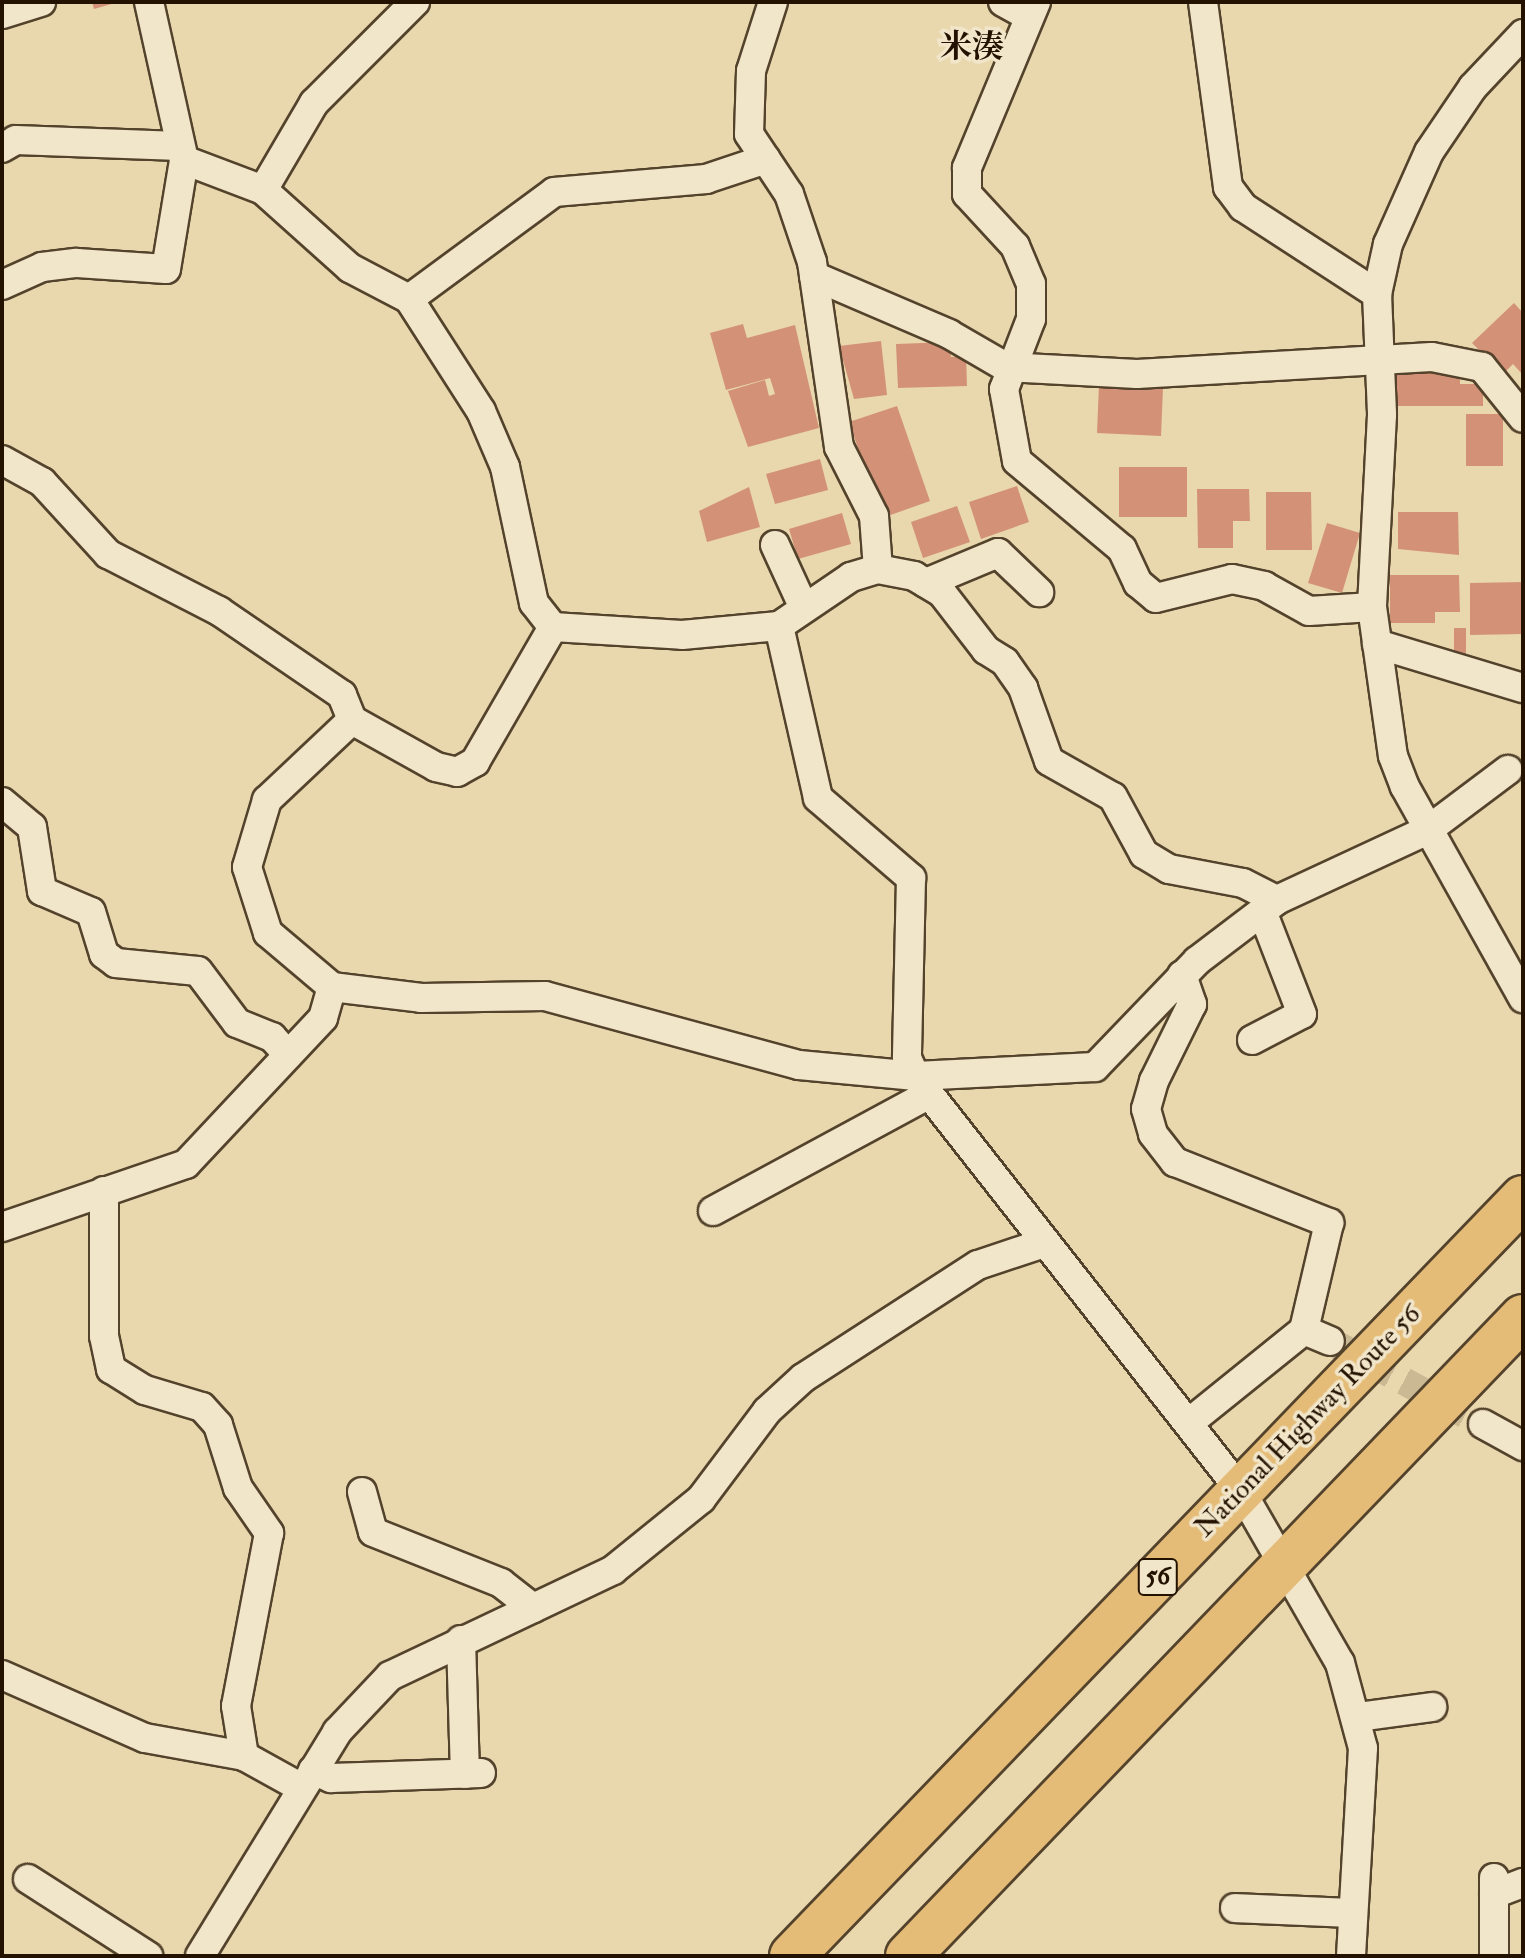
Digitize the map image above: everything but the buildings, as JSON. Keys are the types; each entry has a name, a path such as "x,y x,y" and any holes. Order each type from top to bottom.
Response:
{"highway":[{"name":"National Highway Route 56","path":"792,1956 1523,1198"},
{"path":"908,1956 1284,1570 1523,1317"}],"street":[{"path":"2,14 41,2"},
{"path":"2,285 42,267 77,263 166,269 182,153 149,2"},
{"path":"263,190 314,103 415,2"},
{"path":"773,2 751,71 749,134 789,194 814,276 839,447 874,516 878,569"},
{"path":"1003,2 1032,9 995,116 967,168 967,194 1015,246 1031,284 1031,319 1006,367 1017,461 1122,549 1138,583 1156,598 1232,579 1264,586 1309,611 1372,607"},
{"path":"1203,2 1228,187 1243,207 1377,294"},
{"path":"1523,34 1473,87 1429,152 1388,244 1377,294 1380,362 1372,607 1393,756 1428,830 1523,998"},
{"path":"2,148 16,140 182,153 263,190 350,268 409,299 481,411 505,467 534,603 553,627 682,635 779,626 826,588 878,569 926,583 1005,662 1023,688 1049,761 1113,797 1144,854 1169,869 1243,883 1269,905 1302,1014 1252,1040"},
{"path":"409,299 554,192 706,179 766,159"},
{"path":"814,276 949,334 1006,367 1137,374 1432,357 1482,367 1523,418"},
{"path":"2,460 42,482 108,554 219,611 342,695 352,720 457,772 475,762 494,735 553,627"},
{"path":"775,545 803,606"},
{"path":"926,583 998,553 1039,592"},
{"path":"779,626 818,798 911,878 907,1058 922,1085 1044,1243 1190,1422 1241,1491 1284,1570 1320,1619 1358,1717 1363,1748 1349,1913 1351,1956"},
{"path":"1377,644 1523,688"},
{"path":"352,720 267,800 247,867 268,933 332,987 421,998 545,996 799,1065 922,1085 1095,1067 1182,975 1269,905 1428,830 1508,770"},
{"path":"2,802 32,827 42,891 91,912 104,954 116,963 198,971 237,1023 272,1037 288,1055"},
{"path":"1182,975 1192,1004 1154,1081 1146,1109 1153,1134 1175,1162 1329,1223 1304,1330 1190,1422"},
{"path":"2,1227 186,1164 323,1018 332,987"},
{"path":"713,1211 922,1085"},
{"path":"104,1191 104,1336 111,1369 145,1390 202,1407 218,1425 238,1488 269,1533 236,1706 244,1756"},
{"path":"200,1956 308,1779 363,1699 390,1676 533,1608 660,1539 803,1378 978,1265 1044,1243"},
{"path":"1304,1330 1330,1341"},
{"path":"1483,1424 1523,1446"},
{"path":"362,1492 373,1532 501,1583 533,1608"},
{"path":"2,1675 145,1738 244,1756 308,1779 473,1773 461,1640"},
{"path":"1358,1717 1432,1707"},
{"path":"28,1879 148,1956"},
{"path":"1494,1956 1494,1885 1523,1883"},
{"path":"1235,1908 1349,1913"}],"tunnel":[{"path":"1330,1341 1483,1424"}],"district":[{"name":"米湊","path":"972,47"}]}
